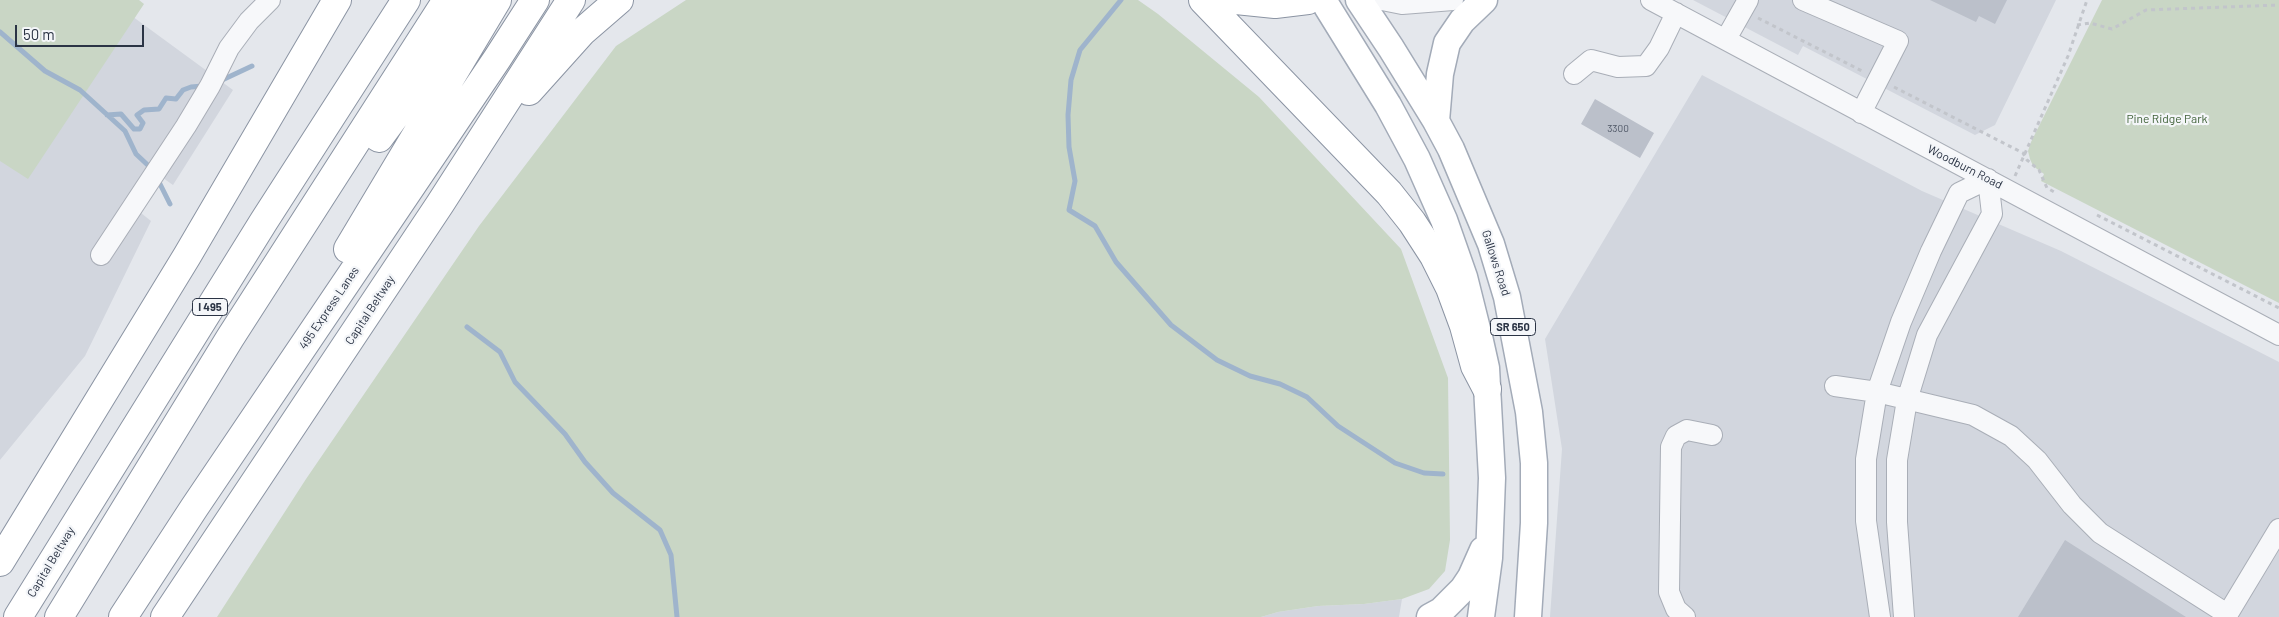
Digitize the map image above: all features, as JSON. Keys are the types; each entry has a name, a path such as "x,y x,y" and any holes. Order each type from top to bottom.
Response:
{"highway":[{"path":"0,562 187,256 337,0"},
{"path":"240,166 355,0"},
{"name":"Capital Beltway","path":"18,617 264,221 406,0"},
{"name":"I 495","path":"59,617 230,338 448,0"},
{"path":"230,338 423,78 476,0"},
{"path":"194,508 497,0"},
{"name":"495 Express Lanes","path":"123,617 535,0"},
{"name":"Capital Beltway","path":"165,617 440,204 571,0"},
{"path":"440,204 542,76 582,32 619,0"},
{"path":"1203,0 1389,193 1412,222 1434,256 1450,288 1464,326 1475,366 1487,389"},
{"path":"1236,0 1275,4 1308,0"}],"main road":[{"name":"SR 650","path":"1323,0 1388,106 1417,159 1444,220 1467,286 1486,368 1492,478 1486,588 1481,617"},
{"name":"Gallows Road","path":"1359,0 1436,121 1451,150 1491,244 1507,297 1529,412 1534,462 1534,523 1528,617"},
{"path":"1436,121 1440,74 1447,43 1462,21 1484,0"},
{"path":"1430,617 1441,611 1463,589 1471,577 1490,535"}],"street":[{"path":"101,255 186,126 210,86 229,48 249,21 270,0"},
{"path":"1382,0 1402,4 1453,0"},
{"name":"Woodburn Road","path":"1651,0 2279,335"},
{"path":"1726,39 1748,0"},
{"path":"1803,0 1898,41 1861,113"},
{"path":"1574,74 1591,60 1618,67 1646,66 1659,48 1676,13"},
{"path":"1880,617 1866,521 1866,459 1877,392 1901,322 1959,193 1988,179 1992,214 1927,336 1907,400 1897,460 1897,522 1904,617"},
{"path":"1835,386 1877,392 1973,415 2011,436 2037,460 2072,505 2100,533 2226,615 2279,529"},
{"path":"1685,617 1676,609 1669,592 1671,447 1676,436 1687,430 1712,436"}],"path":[{"path":"2019,166 2068,56 2087,0"},
{"path":"2077,25 2090,23 2112,29 2146,10 2279,5"},
{"path":"2024,153 2027,160 2039,170 2047,188 2063,197"},
{"path":"2088,210 2279,308"}],"shaded area":[{"path":"0,0 110,0 233,90 173,185 163,178 141,213 151,221 85,356 0,460"},
{"path":"1693,0 2056,0 1995,125 1975,135 1803,46 1798,55"},
{"path":"1702,75 1922,191 2061,251 2279,362 2279,617 1550,617 1562,449 1545,339"},
{"path":"1402,599 1399,617 1261,617 1278,612 1318,606 1364,604"}],"green space":[{"path":"0,0 139,0 144,4 28,179 0,161"},
{"path":"686,0 1138,0 1158,14 1259,97 1401,249 1448,378 1450,540 1445,571 1429,589 1402,599 1364,604 1318,606 1278,612 1261,617 217,617 306,479 479,226 616,46"},
{"name":"Pine Ridge Park","path":"2102,0 2279,0 2279,303 2041,181 2044,174 2033,166 2030,159 2028,151 2031,142"}],"building":[{"path":"1930,0 2007,0 1995,24 1979,16 1976,22"},
{"path":"1595,99 1654,133 1640,158 1581,124"},
{"path":"2065,540 2186,617 2018,617"}],"waterway":[{"path":"1121,0 1080,50 1071,80 1068,115 1069,147 1075,181 1069,210 1095,226 1116,262 1171,325 1217,360 1250,376 1280,384 1307,397 1338,426 1395,463 1424,473 1443,474"},
{"path":"0,32 45,71 80,90 125,131 136,154 153,170"},
{"path":"220,81 252,66"},
{"path":"107,115 121,114 134,129 140,129 143,123 137,115 144,110 159,109 166,98 176,99 183,90 203,86"},
{"path":"157,178 170,204"},
{"path":"467,327 500,352 515,382 565,434 585,462 613,493 660,530 671,555 677,617"}]}
